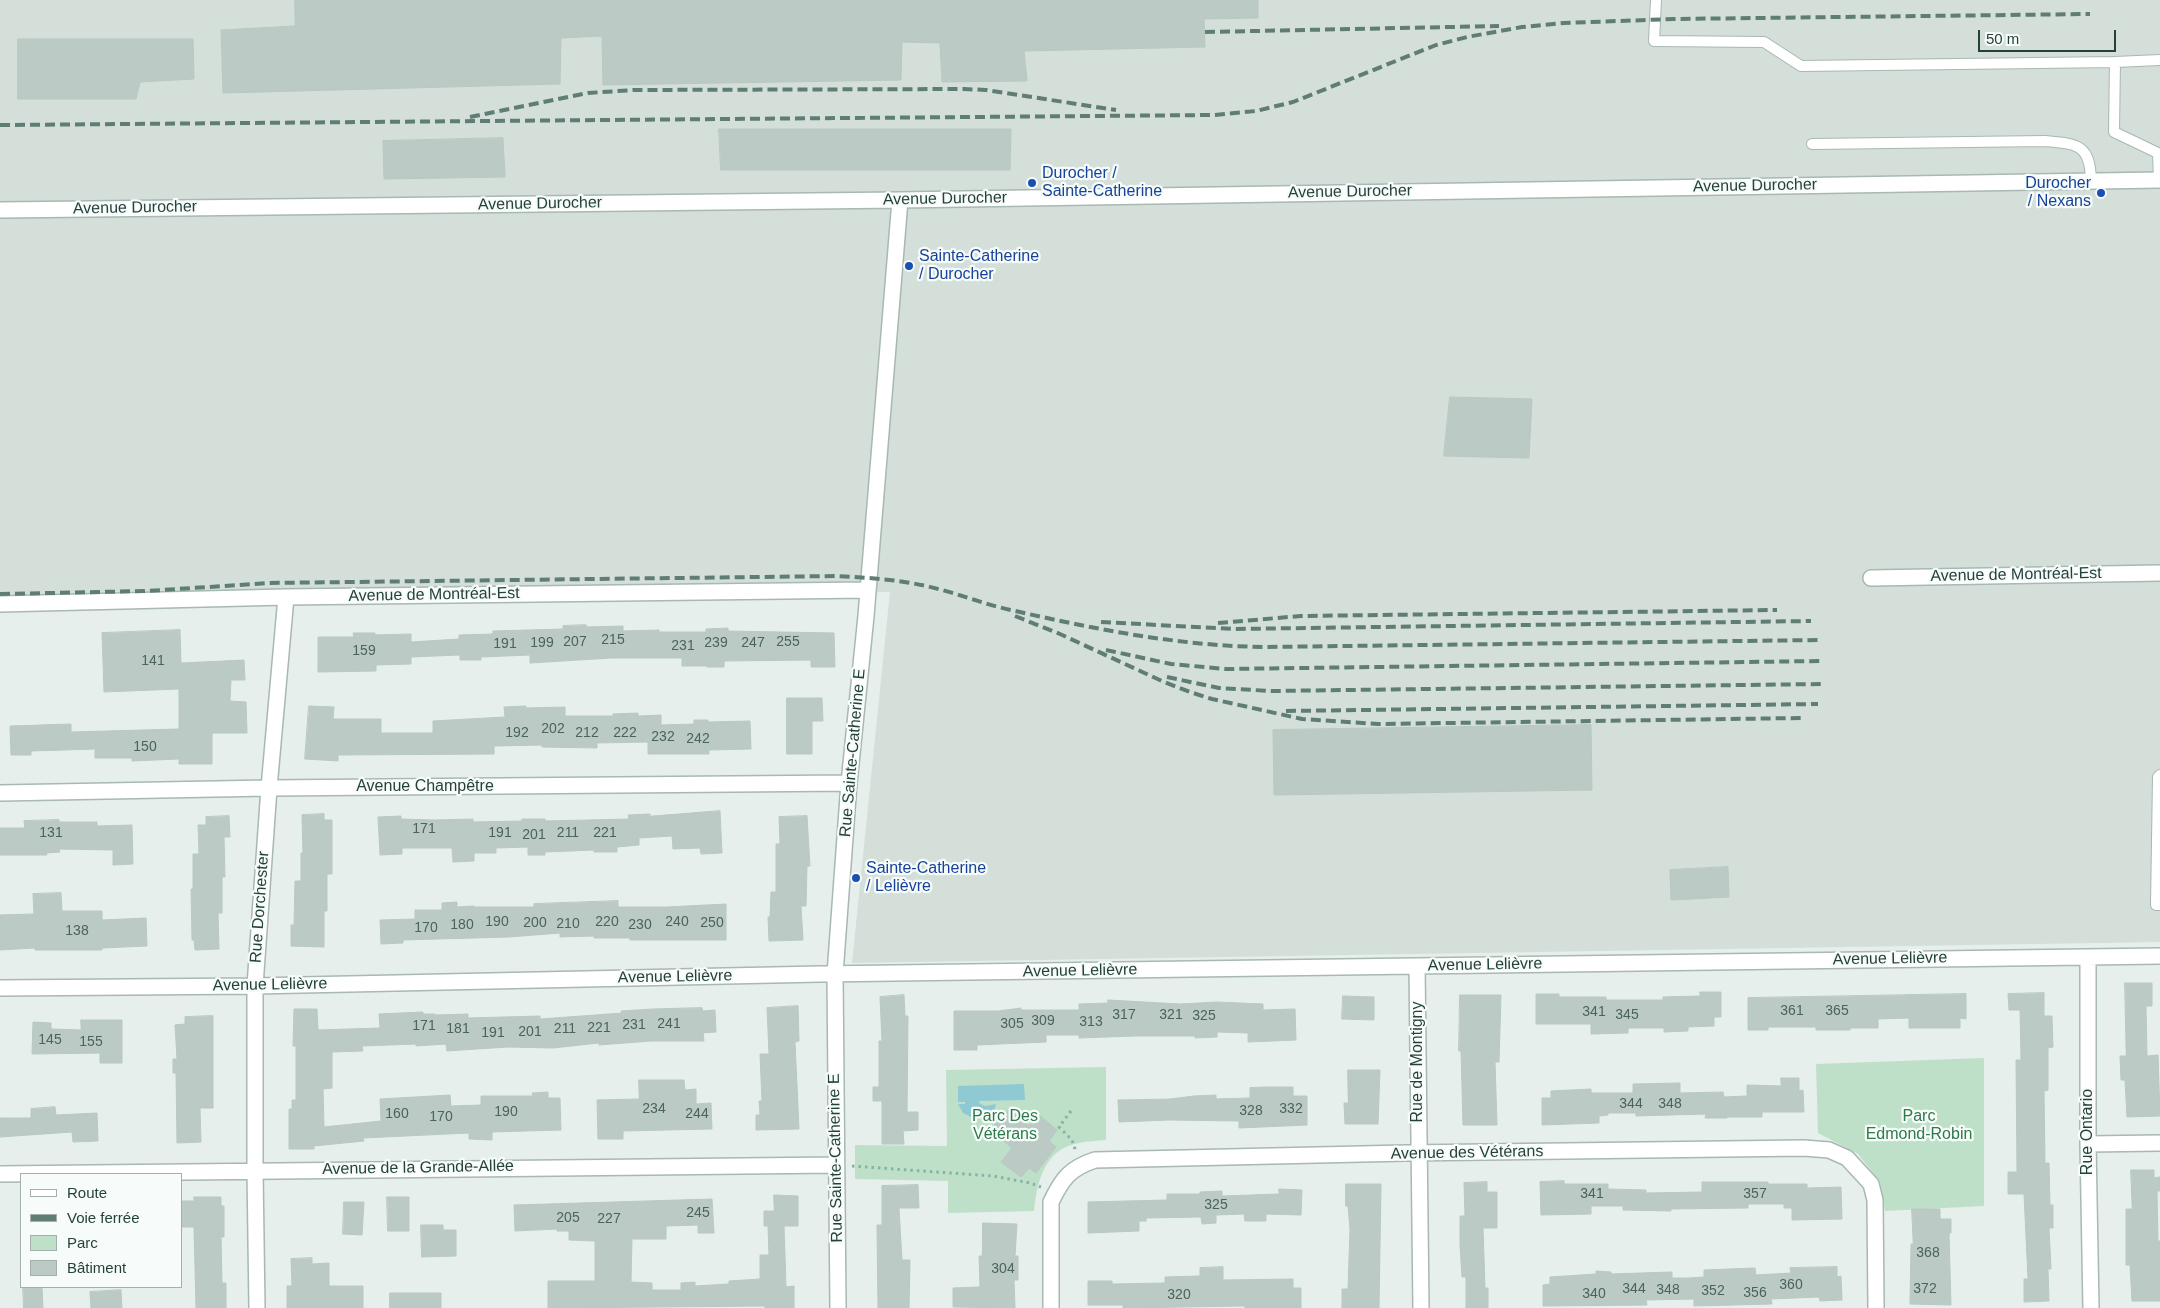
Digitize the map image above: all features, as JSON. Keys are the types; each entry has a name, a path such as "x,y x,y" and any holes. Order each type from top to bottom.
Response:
{"street":[{"name":"Avenue Durocher","path":"0,210 900,200 2160,180"},
{"name":"Rue Sainte-Catherine E","path":"838,1308 835,974 900,200"},
{"name":"Avenue de Montréal-Est","path":"1871,578 2160,573"},
{"name":"Avenue de Montréal-Est","path":"0,604 286,597 868,590"},
{"name":"Rue Dorchester","path":"257,1308 255,986 269,788 286,597"},
{"name":"Avenue Champêtre","path":"0,793 269,788 850,783"},
{"name":"Avenue Lelièvre","path":"0,988 255,986 835,974 2160,956"},
{"name":"Rue Ontario","path":"2088,957 2090,1308"},
{"name":"Rue de Montigny","path":"1417,966 1421,1308"},
{"path":"2088,1144 2160,1143"},
{"name":"Avenue des Vétérans","path":"1080,1164 1095,1160 1117,1158 1804,1148 1829,1150 1847,1158 1871,1184 1875,1200 1876,1308"},
{"path":"1052,1308 1051,1202 1068,1173 1080,1164"},
{"name":"Avenue de la Grande-Allée","path":"85,1173 836,1165"},
{"name":"Avenue de la Grande-Allée","path":"0,1174 20,1174"}],"lane":[{"path":"1656,0 1654,42 1764,42 1801,66 2160,60"},
{"path":"2116,62 2114,132 2158,153 2160,180"},
{"path":"1812,144 2045,141 2076,144 2087,154 2091,165 2091,181"},
{"path":"2160,775 2158,777 2156,905 2160,905"}],"path":[{"path":"1071,1111 1059,1127 1072,1140 1080,1164"},
{"path":"836,1165 993,1176 1030,1183 1056,1192"}],"shaded area":[{"path":"0,0 2160,0 2160,942 852,963 890,592 0,609"}],"green space":[{"name":"Parc Edmond-Robin","path":"1984,1058 1984,1206 1885,1211 1880,1182 1858,1154 1818,1133 1816,1064"},
{"name":"Parc Des Vétérans","path":"1106,1067 1106,1140 1089,1141 1067,1146 1058,1152 1044,1168 1037,1189 1034,1211 948,1213 948,1181 855,1179 855,1145 947,1146 946,1070"}],"water":[{"path":"1024,1084 1025,1100 979,1101 980,1104 985,1106 996,1104 993,1114 985,1109 979,1115 971,1117 963,1113 958,1104 965,1104 965,1102 958,1102 958,1086"}],"building":[{"path":"295,0 1258,0 1258,18 1204,19 1205,47 1024,51 1027,81 942,82 940,43 902,42 901,80 603,85 602,36 561,38 560,84 223,93 221,30 295,26"},
{"path":"18,39 193,39 194,79 140,82 136,99 18,99"},
{"path":"719,129 1011,129 1010,170 721,170"},
{"path":"503,138 505,177 384,179 383,141"},
{"path":"1450,397 1532,399 1529,458 1444,456"},
{"path":"586,625 587,627 623,626 623,631 706,632 706,629 728,628 728,631 834,633 835,667 811,667 811,660 724,661 724,667 707,667 682,666 682,658 611,658 530,663 530,655 460,660 460,655 411,657 411,664 376,665 376,671 318,672 318,637 354,637 353,633 375,633 375,635 411,634 411,642 459,639 459,635 493,634 493,631 563,629 563,626"},
{"path":"180,630 181,663 244,660 245,680 231,680 230,701 246,702 247,733 212,733 212,764 179,764 179,759 132,761 132,758 95,758 95,749 31,751 31,755 11,755 10,726 71,724 71,732 179,729 179,689 104,692 102,633"},
{"path":"787,698 822,698 823,721 812,721 812,754 787,754"},
{"path":"309,706 334,707 333,719 381,719 381,733 433,733 433,721 505,717 504,707 526,706 526,708 565,707 565,716 613,716 613,714 638,713 638,716 661,715 661,725 694,724 694,720 708,720 708,722 750,721 751,749 709,750 709,754 648,754 648,742 597,743 597,748 542,747 542,745 494,746 494,754 338,755 338,761 305,759"},
{"path":"1591,725 1592,790 1274,795 1273,730"},
{"path":"720,811 722,853 701,854 700,848 673,849 672,836 639,838 639,845 617,847 617,852 594,852 594,850 545,852 545,855 528,855 528,847 496,848 496,853 474,853 474,861 453,862 452,848 402,848 402,854 380,855 378,817 401,816 401,819 434,820 473,819 473,822 522,821 522,819 545,819 545,821 629,819 628,815 650,814 650,816"},
{"path":"324,814 324,820 332,820 332,874 327,874 327,911 324,911 324,947 291,946 291,925 294,925 295,881 301,881 301,853 303,853 302,815"},
{"path":"229,816 230,837 224,837 225,877 222,877 222,913 218,913 219,949 195,950 194,940 192,940 191,889 193,889 193,854 199,854 198,825 206,825 206,817"},
{"path":"807,816 810,866 807,866 806,906 801,906 803,940 769,941 768,917 770,917 771,892 776,892 776,844 780,844 779,817"},
{"path":"59,820 59,822 97,822 97,826 132,825 133,864 113,865 113,850 59,849 60,852 46,853 47,855 0,855 0,828 25,828 24,821"},
{"path":"1728,867 1729,897 1671,900 1670,870"},
{"path":"61,893 62,911 102,911 102,920 146,918 147,946 102,948 102,950 35,950 35,948 0,950 0,915 34,914 33,894"},
{"path":"618,901 618,907 726,904 726,940 630,940 630,938 594,938 594,936 560,937 560,933 509,937 403,940 403,943 381,944 380,920 415,919 415,910 442,910 442,903 457,902 457,907 534,907 534,904"},
{"path":"2125,983 2152,983 2152,1006 2146,1006 2147,1056 2158,1055 2160,1116 2127,1117 2125,1080 2121,1080 2120,1056 2126,1056"},
{"path":"1700,992 1721,992 1721,1017 1714,1017 1714,1026 1688,1027 1688,1031 1664,1032 1664,1028 1628,1028 1628,1033 1591,1034 1591,1024 1536,1024 1536,994 1559,994 1559,997 1606,997 1606,1000 1663,1000 1663,997 1700,996"},
{"path":"2044,993 2044,1016 2052,1016 2053,1047 2048,1048 2048,1090 2044,1091 2045,1163 2049,1163 2050,1205 2053,1205 2053,1228 2049,1228 2051,1269 2048,1269 2049,1301 2024,1302 2024,1279 2028,1279 2024,1194 2008,1194 2008,1172 2017,1172 2016,1060 2021,1060 2020,1010 2009,1010 2008,994"},
{"path":"1966,994 1966,1019 1960,1018 1960,1028 1909,1028 1909,1018 1878,1019 1878,1028 1816,1030 1816,1027 1768,1027 1768,1030 1748,1030 1748,998"},
{"path":"904,995 905,1016 908,1016 907,1112 918,1112 918,1130 903,1131 904,1144 882,1144 882,1101 873,1101 873,1087 879,1087 879,1041 882,1041 880,997"},
{"path":"1460,995 1501,995 1499,1062 1495,1062 1497,1125 1463,1125 1461,1051 1459,1051"},
{"path":"1343,996 1374,997 1374,1020 1342,1019"},
{"path":"1108,1000 1180,1004 1216,1002 1263,1004 1263,1010 1295,1009 1296,1040 1248,1042 1248,1033 1217,1032 1217,1037 1195,1038 1195,1036 1134,1036 1079,1038 1079,1035 1046,1035 1046,1042 977,1045 977,1050 954,1050 954,1011 998,1011 1021,1008 1021,1010 1079,1010 1079,1004 1108,1003"},
{"path":"798,1006 799,1041 795,1042 799,1129 756,1130 756,1115 760,1115 759,1101 762,1101 760,1054 769,1054 767,1008"},
{"path":"702,1008 703,1011 715,1010 716,1032 703,1033 704,1041 651,1041 599,1045 599,1043 553,1048 508,1047 447,1051 446,1044 416,1046 416,1044 362,1046 363,1051 332,1052 332,1088 323,1089 324,1127 381,1121 380,1099 450,1095 451,1106 481,1105 481,1096 533,1096 532,1093 548,1092 548,1098 560,1098 561,1130 492,1132 492,1140 469,1139 469,1133 363,1138 364,1141 314,1146 314,1149 289,1149 289,1109 292,1109 292,1100 296,1100 296,1046 293,1046 294,1009 317,1009 318,1030 380,1028 379,1014 423,1012 423,1014 435,1015 468,1014 468,1018 540,1016 540,1019 622,1013 621,1011"},
{"path":"213,1016 213,1108 200,1108 201,1142 177,1143 176,1073 173,1073 173,1059 177,1059 175,1025 185,1024 185,1017"},
{"path":"81,1020 122,1020 122,1063 100,1063 100,1053 32,1054 33,1022 51,1023 51,1029 81,1030"},
{"path":"1348,1070 1380,1070 1378,1124 1345,1124 1344,1103 1348,1103"},
{"path":"1781,1078 1799,1078 1799,1091 1803,1090 1804,1112 1762,1112 1762,1117 1727,1118 1705,1118 1706,1114 1636,1116 1636,1113 1608,1113 1608,1115 1599,1116 1599,1123 1542,1125 1542,1098 1551,1098 1551,1091 1591,1089 1591,1093 1633,1093 1633,1084 1680,1083 1680,1093 1723,1092 1724,1097 1747,1096 1747,1085 1781,1086"},
{"path":"639,1080 684,1080 685,1090 696,1089 696,1104 711,1103 712,1129 623,1131 623,1139 598,1139 597,1100 639,1099"},
{"path":"1293,1087 1293,1096 1307,1096 1307,1125 1239,1128 1239,1121 1169,1120 1119,1122 1118,1100 1170,1099 1216,1095 1216,1099 1250,1098 1250,1088"},
{"path":"55,1107 56,1115 97,1113 98,1141 73,1142 72,1132 0,1137 0,1118 31,1118 31,1109"},
{"path":"1010,1110 1029,1126 1038,1114 1057,1130 1049,1141 1056,1147 1036,1173 1029,1168 1021,1177 1001,1162 1012,1148 992,1131 997,1118"},
{"path":"2131,1170 2154,1170 2154,1178 2160,1177 2160,1191 2157,1191 2158,1241 2160,1241 2160,1301 2132,1301 2130,1265 2126,1265 2126,1209 2132,1209"},
{"path":"1564,1181 1564,1184 1608,1184 1608,1189 1646,1190 1646,1193 1702,1192 1702,1182 1768,1182 1768,1184 1807,1184 1807,1188 1841,1187 1842,1219 1792,1220 1792,1208 1784,1208 1784,1204 1748,1204 1748,1208 1671,1209 1671,1211 1623,1210 1623,1206 1591,1206 1591,1214 1541,1215 1540,1182"},
{"path":"1487,1182 1487,1192 1497,1192 1497,1228 1483,1228 1485,1288 1488,1288 1488,1308 1466,1308 1466,1277 1462,1277 1460,1245 1460,1216 1465,1216 1464,1183"},
{"path":"1346,1184 1381,1184 1379,1308 1342,1308 1342,1289 1348,1289 1350,1229 1348,1206 1346,1206"},
{"path":"918,1185 919,1208 899,1208 902,1260 910,1260 909,1308 878,1308 877,1225 882,1225 882,1186"},
{"path":"1279,1189 1302,1190 1301,1215 1266,1214 1266,1221 1245,1221 1244,1214 1216,1215 1216,1223 1202,1224 1201,1217 1146,1218 1146,1221 1139,1221 1139,1231 1088,1233 1088,1202 1167,1200 1167,1194 1200,1194 1200,1192 1222,1191 1222,1196 1279,1194"},
{"path":"774,1195 798,1196 798,1226 784,1226 786,1287 794,1286 794,1308 765,1308 765,1306 548,1308 548,1281 595,1281 595,1241 569,1240 569,1231 557,1231 557,1229 515,1231 514,1205 712,1199 714,1233 698,1233 698,1225 666,1226 666,1239 632,1239 631,1282 652,1283 652,1290 681,1290 681,1283 695,1282 695,1286 729,1284 729,1281 760,1279 760,1255 769,1255 768,1226 764,1226 764,1211 774,1211"},
{"path":"194,1197 221,1197 221,1206 224,1206 224,1237 221,1237 222,1283 226,1283 226,1308 196,1308 194,1227 182,1227 182,1201 194,1201"},
{"path":"387,1197 409,1197 409,1231 388,1231"},
{"path":"344,1202 364,1202 362,1235 343,1234"},
{"path":"1912,1209 1940,1209 1940,1219 1951,1219 1951,1233 1949,1233 1951,1305 1910,1304 1911,1244 1913,1244"},
{"path":"983,1223 1017,1224 1015,1256 1018,1256 1018,1280 1014,1280 1015,1308 953,1307 953,1288 980,1287 979,1256 982,1256"},
{"path":"421,1225 443,1225 443,1230 456,1230 456,1256 422,1257"},
{"path":"312,1258 312,1264 329,1263 329,1286 363,1286 363,1308 287,1308 287,1286 292,1286 291,1259"},
{"path":"1223,1267 1223,1280 1293,1279 1293,1288 1301,1288 1301,1308 1245,1308 1245,1306 1123,1308 1123,1305 1088,1305 1088,1281 1112,1281 1112,1284 1165,1283 1165,1277 1200,1276 1200,1268"},
{"path":"1837,1267 1837,1277 1841,1276 1842,1300 1820,1301 1819,1297 1771,1299 1772,1304 1694,1306 1694,1299 1646,1300 1647,1305 1543,1306 1543,1285 1550,1284 1550,1277 1596,1274 1596,1271 1611,1272 1611,1274 1672,1272 1672,1278 1689,1278 1704,1277 1704,1270 1755,1268 1756,1275 1791,1273 1790,1268"},
{"path":"23,1288 42,1288 43,1308 24,1308"},
{"path":"121,1290 122,1308 91,1308 90,1292"},
{"path":"390,1293 441,1293 441,1308 390,1308"}],"railway":[{"path":"0,125 1214,115 1256,111 1293,102 1436,45 1522,27 1564,23 1674,19 2090,14"},
{"path":"1205,32 1499,26"},
{"path":"470,117 588,93 634,90 964,89 986,90 1116,110"},
{"path":"0,594 147,591 269,583 837,576 916,584 951,592 1002,608 1105,630 1169,640 1233,646 1820,640"},
{"path":"1218,623 1301,616 1777,610"},
{"path":"1015,616 1190,692 1212,699 1302,719 1378,724 1802,718"},
{"path":"1101,622 1234,629 1811,621"},
{"path":"1106,650 1171,664 1226,669 1822,661"},
{"path":"1167,677 1219,688 1271,691 1821,684"},
{"path":"1286,711 1818,704"}],"place":[{"name":"Durocher / Sainte-Catherine","path":"1032,183"},
{"name":"Durocher / Nexans","path":"2101,193"},
{"name":"Sainte-Catherine / Durocher","path":"909,266"},
{"name":"Sainte-Catherine / Lelièvre","path":"856,878"}]}
